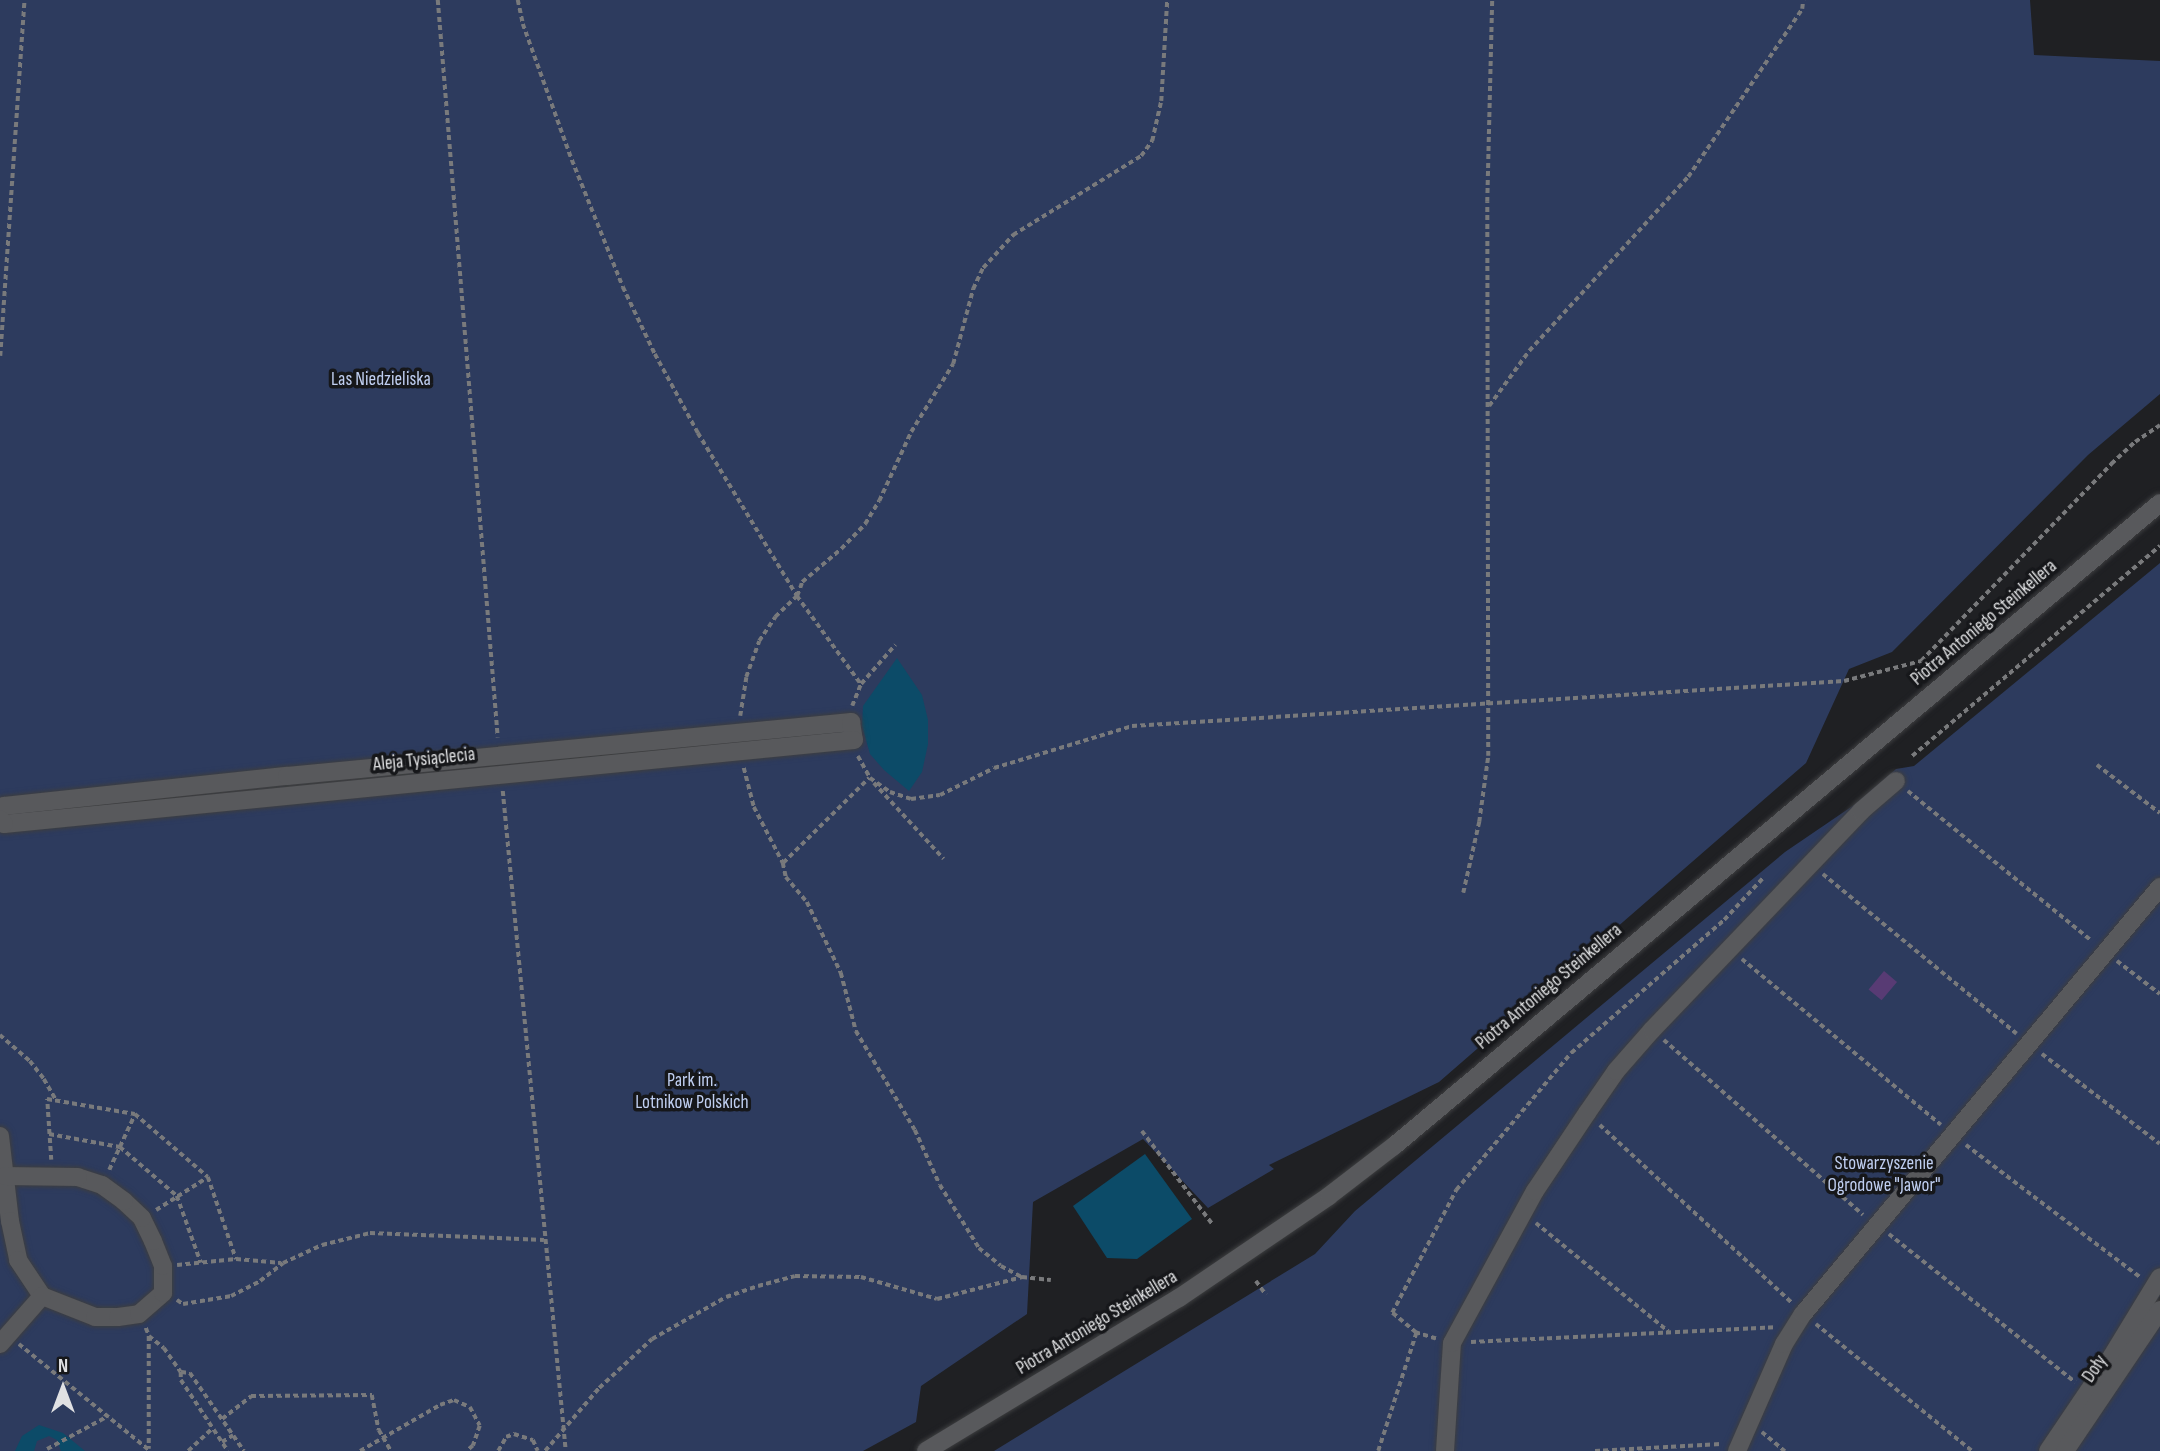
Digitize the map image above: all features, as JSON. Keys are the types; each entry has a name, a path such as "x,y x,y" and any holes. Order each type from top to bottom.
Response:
{"street":[{"name":"Piotra Antoniego Steinkellera","path":"926,1451 1179,1298 1329,1195 1394,1146 2160,503"},
{"name":"Aleja Tysiąclecia","path":"0,810 4,806 851,722"},
{"path":"851,722 854,740"},
{"name":"Aleja Tysiąclecia","path":"0,819 4,824 854,740"},
{"path":"1445,1451 1452,1343 1523,1213 1587,1112 1616,1071 1653,1030 1861,811 1896,781"},
{"path":"1739,1447 1799,1320 2160,887"},
{"path":"0,1136 5,1176 18,1260 42,1296 95,1317 139,1314 163,1293 163,1266 142,1218 102,1185 78,1177 5,1176"},
{"path":"2048,1451 2112,1356 2160,1277"},
{"path":"4,1339 42,1296"},
{"name":"Doły","path":"2065,1451 2160,1310"}],"path":[{"path":"0,356 24,0"},
{"path":"438,0 499,755"},
{"path":"518,0 523,24 572,160 622,287 698,433 797,596 861,684"},
{"path":"797,596 802,582 841,549 865,524 879,501 911,432 953,364 973,289 988,261 1013,235 1141,156 1152,141 1161,101 1167,0"},
{"path":"1463,893 1481,808 1488,756 1487,202 1492,0"},
{"path":"1487,408 1529,351 1688,177 1802,9 1804,0"},
{"path":"0,236 8,236"},
{"path":"870,778 890,792 911,799 940,795 995,768 1132,726 1844,681 1922,661 2111,464 2135,442 2160,425"},
{"path":"1912,756 2160,545"},
{"path":"851,722 853,704 861,684 895,645"},
{"path":"854,740 859,762 870,778 944,859"},
{"path":"2097,765 2160,813"},
{"path":"501,774 566,1451"},
{"path":"1896,781 2160,994"},
{"path":"783,863 786,877 807,902 841,972 856,1031 915,1130 940,1185 979,1248 1001,1266 1023,1277 1051,1280"},
{"path":"1811,863 2029,1045 2160,1144"},
{"path":"1764,877 1724,920 1571,1053 1456,1190 1392,1313 1416,1333 1452,1343 1670,1333 1799,1320"},
{"path":"0,1035 30,1061 56,1100"},
{"path":"52,1175 47,1099 135,1114 208,1177 236,1259"},
{"path":"1587,1112 1799,1320 1972,1451"},
{"path":"102,1185 135,1114"},
{"path":"1142,1131 1213,1225"},
{"path":"49,1134 120,1147 177,1196 201,1263"},
{"path":"142,1218 208,1177"},
{"path":"1523,1213 1670,1333"},
{"path":"163,1293 183,1304 231,1296 260,1281 283,1263 322,1245 370,1233 544,1240"},
{"path":"163,1266 236,1259 283,1263"},
{"path":"545,1451 625,1361 652,1339 726,1297 794,1276 861,1277 937,1300 1023,1277"},
{"path":"1256,1281 1266,1295"},
{"path":"139,1314 149,1336 149,1450"},
{"path":"1378,1451 1416,1333"},
{"path":"149,1336 164,1348 181,1372 181,1380 228,1451"},
{"path":"4,1339 149,1450"},
{"path":"181,1372 190,1373 244,1451"},
{"path":"222,1419 251,1396 372,1395 383,1438 391,1451"},
{"path":"360,1451 440,1405 454,1401 470,1407 480,1426 478,1437 467,1451"},
{"path":"202,1410 212,1404"},
{"path":"47,1449 108,1416"},
{"path":"1750,1421 1785,1451"},
{"path":"188,1451 213,1429"},
{"path":"498,1451 506,1437 520,1434 533,1440 538,1451"},
{"path":"222,1442 233,1435"},
{"path":"1595,1451 1739,1447"}],"green space":[{"name":"Las Niedzieliska","path":"0,0 2030,0 2034,55 2160,61 2160,394 2088,455 1892,652 1849,669 1806,763 1439,1082 1269,1165 1274,1169 1208,1208 1143,1139 1033,1202 1027,1314 921,1386 916,1422 863,1451 0,1451"},
{"name":"Stowarzyszenie Ogrodowe \"Jawor\"","path":"2160,563 2160,1296 2058,1451 994,1451 1315,1254 1355,1211 1785,852 1854,805 1896,769 1914,766"},
{"path":"2160,1323 2160,1451 2073,1451"}],"shaded area":[{"path":"897,658 922,695 928,720 928,744 922,772 909,791 870,754 862,726 863,706"},
{"path":"1145,1154 1192,1219 1137,1259 1107,1258 1073,1206"},
{"path":"39,1425 63,1433 85,1451 61,1451 57,1440 49,1436 37,1441 34,1451 15,1451 22,1436"}],"building":[{"path":"1884,971 1897,982 1882,1000 1869,989"}],"park label":[{"name":"Park im. Lotnikow Polskich","path":"692,1092"}]}
